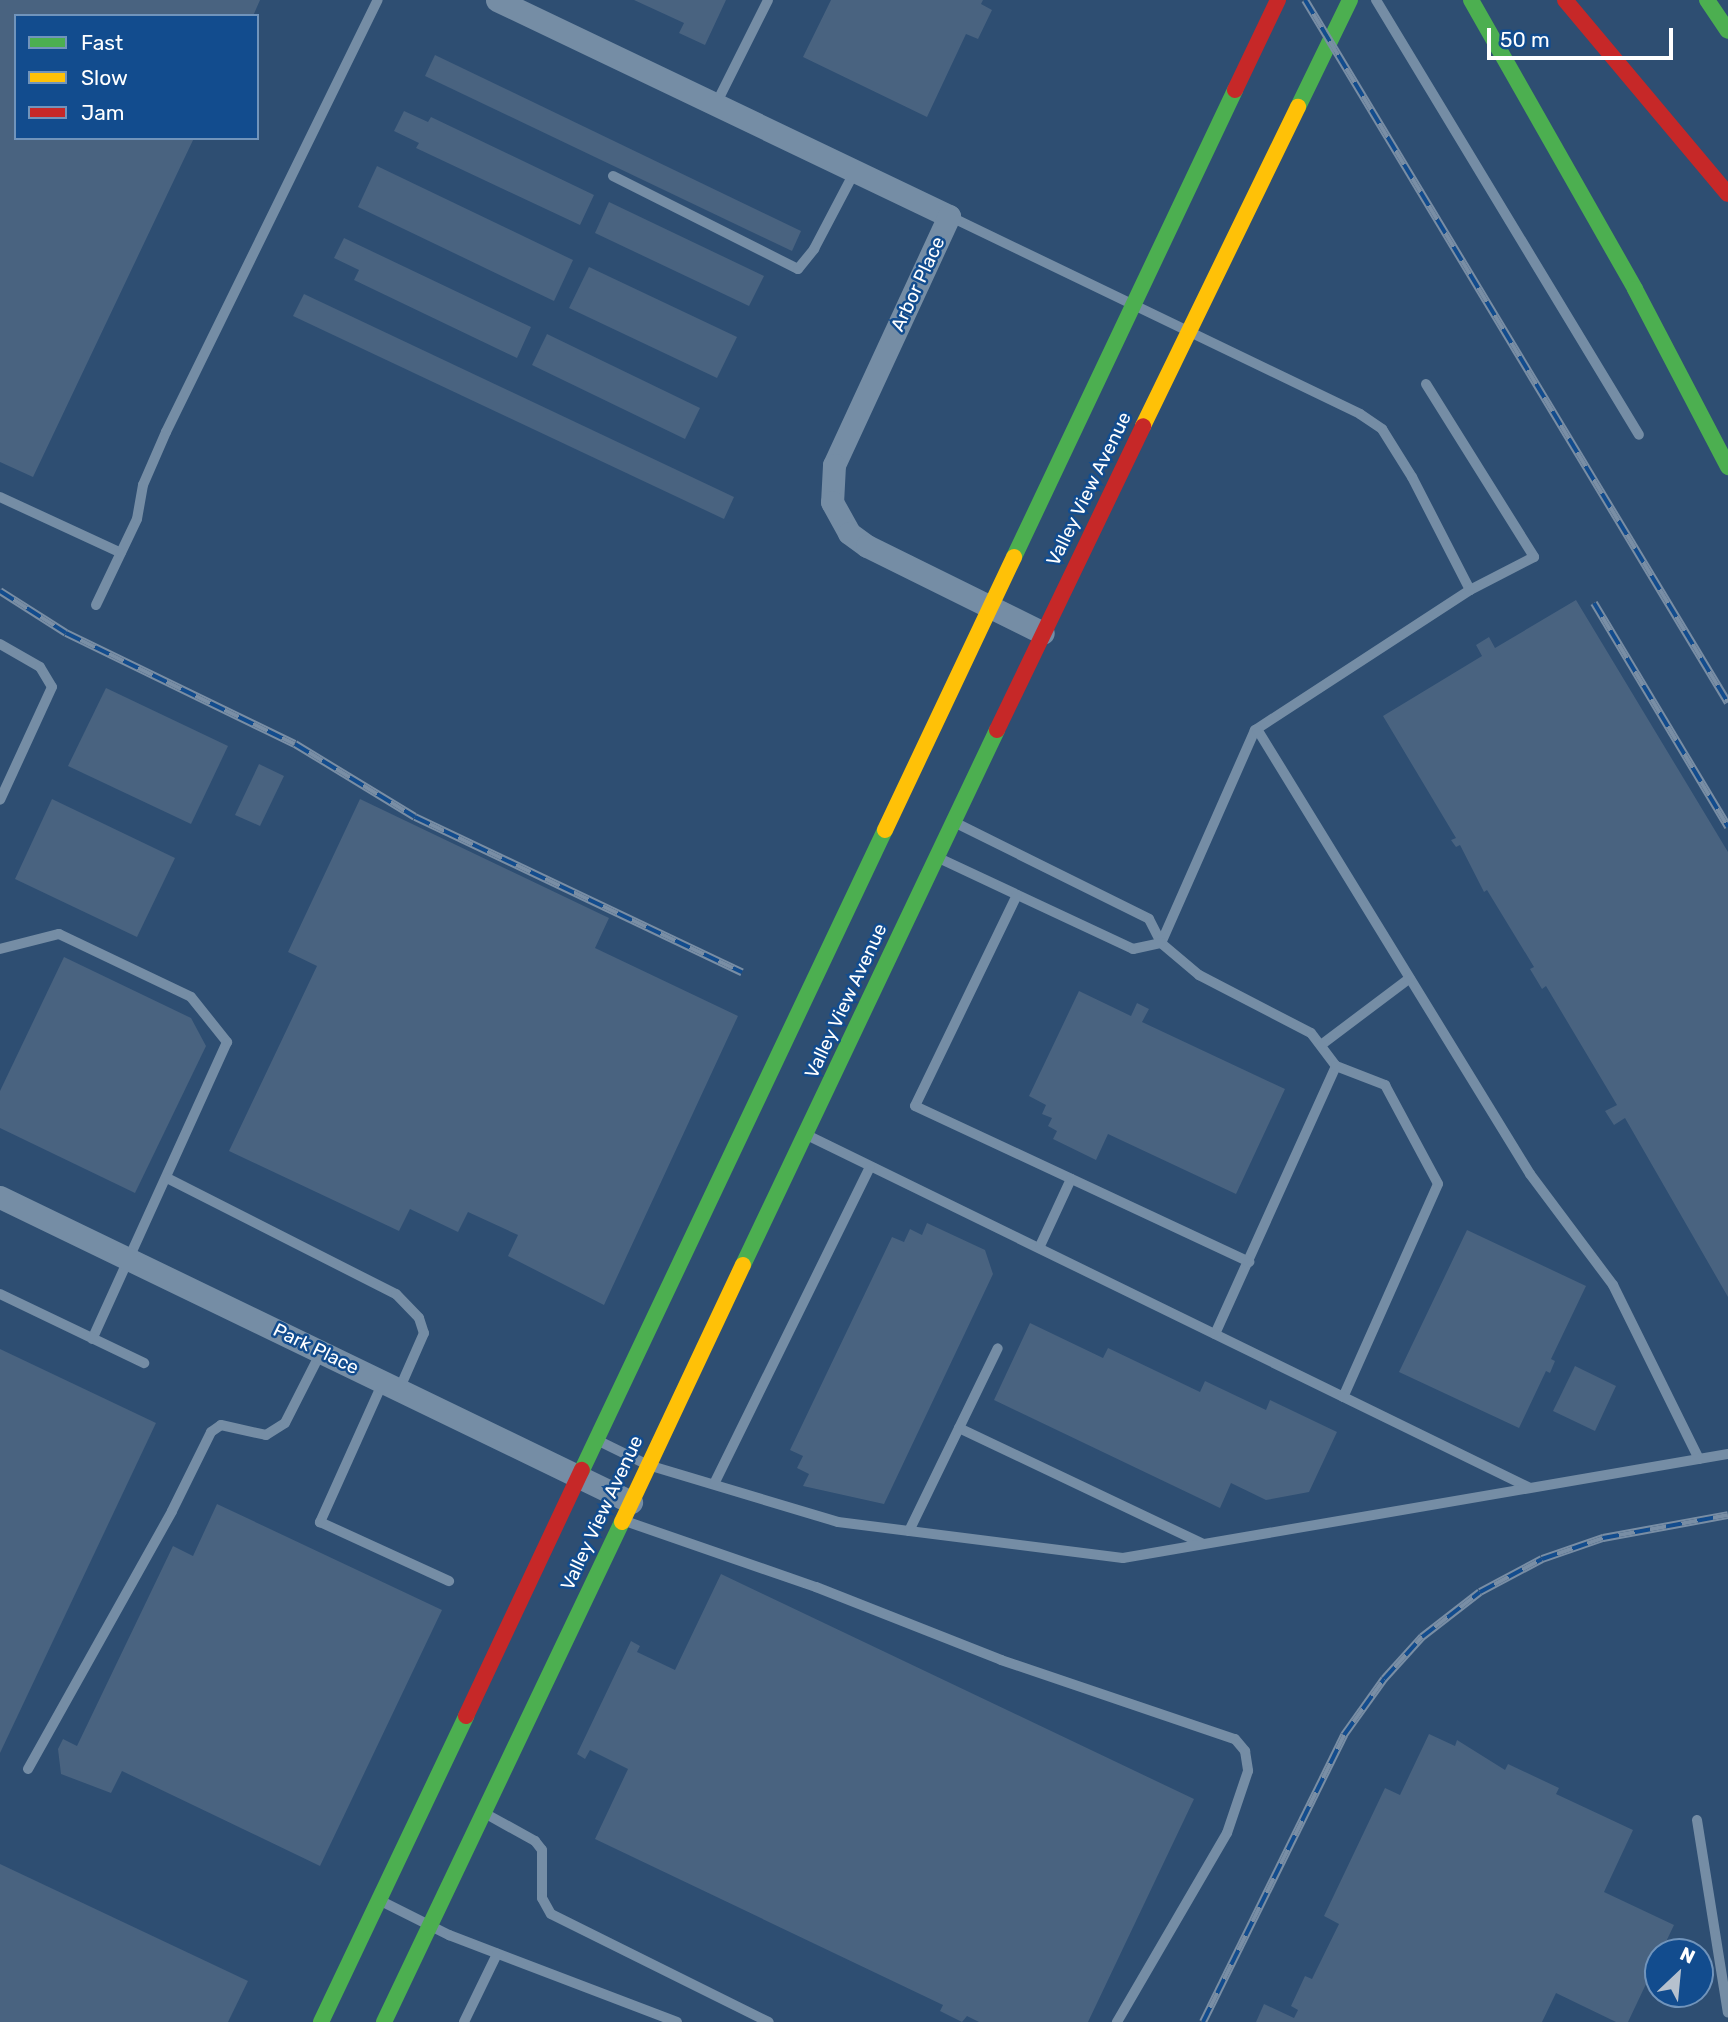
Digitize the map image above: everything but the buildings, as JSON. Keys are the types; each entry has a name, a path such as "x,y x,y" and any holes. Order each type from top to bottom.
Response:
{"main road":[{"name":"Valley View Avenue","path":"321,2022 1278,0"},
{"name":"Valley View Avenue","path":"384,2022 1043,633 1350,0"},
{"path":"1471,0 1635,289 1728,467"},
{"path":"1565,0 1728,194"},
{"path":"1707,0 1728,31"}],"street":[{"name":"Arbor Place","path":"497,0 949,216 834,465 830,489 836,514 857,540 1043,633"},
{"name":"Park Place","path":"0,1197 580,1477 627,1511"}],"lane":[{"path":"96,605 121,553 166,432 378,0"},
{"path":"716,104 768,0"},
{"path":"1377,0 1639,435"},
{"path":"613,176 797,269 814,249 855,171"},
{"path":"949,216 1360,414 1382,429 1407,466 1470,590"},
{"path":"1161,943 1257,729 1470,590 1534,557 1426,384"},
{"path":"0,497 121,553"},
{"path":"0,644 40,667 52,687 0,800"},
{"path":"1257,729 1530,1174 1613,1285 1699,1459"},
{"path":"954,822 1149,919 1161,943 1199,975 1311,1033 1336,1066 1385,1086 1438,1185 1343,1397"},
{"path":"937,857 1133,949 1161,943"},
{"path":"1017,895 915,1106 1250,1262"},
{"path":"0,949 59,934 191,998 227,1042 131,1260 92,1339"},
{"path":"1321,1045 1410,978"},
{"path":"1214,1334 1250,1262 1336,1066"},
{"path":"806,1134 870,1167 1040,1246 1528,1487"},
{"path":"715,1482 870,1167"},
{"path":"167,1178 396,1294 419,1318 424,1334 391,1386 320,1522 449,1581"},
{"path":"1040,1246 1071,1179"},
{"path":"0,1294 144,1363"},
{"path":"909,1531 998,1348"},
{"path":"28,1769 172,1511 211,1432 221,1425 266,1435 285,1423 321,1352"},
{"path":"959,1428 1203,1544"},
{"path":"597,1440 649,1465 715,1482 838,1522 1123,1558 1728,1454"},
{"path":"627,1511 1002,1660 1235,1739 1245,1751 1248,1771 1227,1833 1117,2022"},
{"path":"484,1812 542,1850 542,1898 551,1913 769,2022"},
{"path":"1697,1820 1728,2013"},
{"path":"379,1900 430,1926 497,1954 677,2022"},
{"path":"464,2022 497,1954"}],"railway":[{"path":"1305,0 1728,703"},
{"path":"0,591 66,633 295,744 415,817 742,972"},
{"path":"1594,603 1728,827"},
{"path":"1203,2022 1344,1735 1384,1679 1422,1637 1480,1592 1542,1559 1603,1538 1728,1515"}],"traffic: fast":[{"path":"1298,107 1350,0"},
{"path":"1471,0 1635,289 1728,467"},
{"path":"1707,0 1728,31"},
{"path":"1014,557 1235,90"},
{"path":"743,1265 997,730"},
{"path":"582,1470 885,830"},
{"path":"384,2022 622,1522"},
{"path":"321,2022 466,1716"}],"traffic: slow":[{"path":"1143,426 1298,107"},
{"path":"885,830 1014,557"},
{"path":"622,1522 743,1265"}],"traffic: jam":[{"path":"1235,90 1278,0"},
{"path":"1565,0 1728,194"},
{"path":"997,730 1143,426"},
{"path":"466,1716 582,1470"}]}
